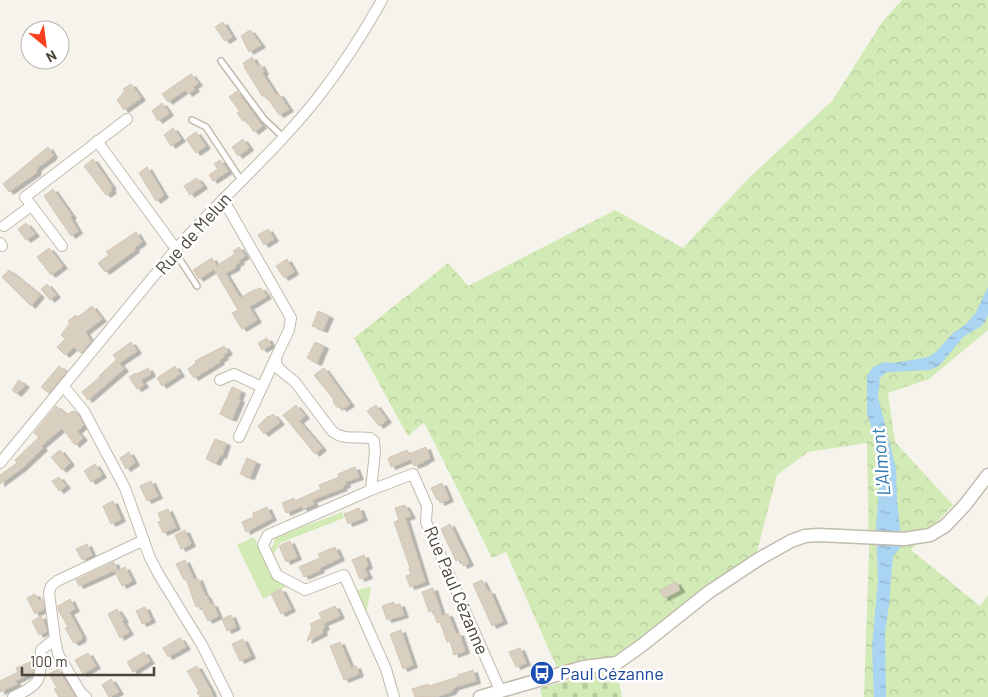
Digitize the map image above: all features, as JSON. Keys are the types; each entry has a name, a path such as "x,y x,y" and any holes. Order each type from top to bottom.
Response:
{"street":[{"name":"Rue de Melun","path":"0,463 175,250 283,138 318,97 366,29 382,0"},
{"path":"4,226 28,202 98,141 127,119"},
{"path":"98,141 175,250"},
{"path":"223,199 291,318 289,330 239,437"},
{"path":"28,202 62,246"},
{"path":"276,358 279,369 295,382 332,431 338,436 346,438 370,438 374,441 374,452 371,490 268,535 263,545 277,575 306,590 344,575 386,669 394,697"},
{"path":"220,380 234,374 262,387"},
{"path":"64,387 84,411 125,488 133,514 159,575 202,645 228,697"},
{"name":"Rue Paul Cézanne","path":"371,490 413,474 427,506 426,522 500,690"},
{"path":"480,697 584,668 617,663 709,592 759,559 791,541 818,534 904,539 930,535 945,526 965,505 988,475"},
{"path":"86,697 81,693 58,654 49,593 51,586 56,581 144,540"},
{"path":"13,697 34,687 40,678 41,650 55,639"}],"lane":[{"path":"221,61 264,119 283,138"},
{"path":"192,120 206,127 241,180"},
{"path":"175,250 197,286"}],"green space":[{"path":"902,0 988,0 988,330 929,379 888,393 895,442 953,505 911,550 980,606 988,595 988,697 864,697 869,551 867,443 808,452 777,475 753,567 668,628 613,656 557,668 506,552 492,558 424,422 408,436 354,338 448,263 468,286 615,210 683,248 751,176 832,101 883,21"},
{"path":"342,512 344,518 280,543 272,557 270,553 276,537"},
{"path":"254,537 272,575 289,585 263,599 237,545"},
{"path":"371,587 366,616 354,592"},
{"path":"616,668 622,697 542,697 540,688"}],"water":[{"name":"L'Almont","path":"988,287 988,314 985,322 964,336 939,366 930,370 885,373 880,378 878,397 896,468 902,546 893,556 885,632 886,697 874,697 872,647 878,579 876,527 880,477 879,453 867,413 867,376 873,367 885,362 893,363 918,359 928,357 936,352 953,333 965,325 975,314"}],"building":[{"path":"223,22 232,37 225,41 215,27"},
{"path":"250,30 261,45 249,52 241,36"},
{"path":"252,57 257,66 260,64 264,72 262,73 276,95 279,94 289,109 279,115 266,96 262,96 244,67 243,63"},
{"path":"191,74 198,83 193,87 195,89 188,94 185,90 168,102 162,94"},
{"path":"131,84 141,98 124,110 117,100 125,91 123,89"},
{"path":"237,91 262,126 254,132 245,119 243,121 237,113 240,112 229,97"},
{"path":"162,103 169,113 158,121 152,111"},
{"path":"173,128 181,139 171,146 164,135"},
{"path":"196,132 206,146 196,153 186,139"},
{"path":"243,139 249,148 238,156 232,147"},
{"path":"48,147 53,155 51,158 37,168 36,173 9,192 3,184"},
{"path":"93,159 112,187 110,188 112,191 106,195 84,166"},
{"path":"220,160 228,171 213,181 209,175 218,169 214,164"},
{"path":"147,167 164,195 156,201 139,173"},
{"path":"197,178 203,186 190,195 184,186"},
{"path":"53,189 72,216 70,217 78,231 71,236 44,196"},
{"path":"26,223 35,234 26,240 18,229"},
{"path":"268,229 274,239 264,245 258,235"},
{"path":"136,232 142,242 134,248 135,250 105,272 98,263 109,255 106,252"},
{"path":"239,247 245,256 239,260 240,262 236,264 235,268 225,273 240,298 261,288 267,296 249,307 257,320 242,329 232,313 238,310 214,269 199,279 193,270 212,258 216,266 235,254 233,251"},
{"path":"49,248 63,266 51,275 37,257"},
{"path":"287,259 294,272 284,278 276,266"},
{"path":"9,270 40,295 31,306 2,277"},
{"path":"47,284 56,295 50,300 41,289"},
{"path":"92,306 102,319 85,332 91,341 81,353 74,347 65,355 57,347 65,339 61,335 70,323 68,321 76,315 78,317"},
{"path":"318,311 329,316 323,330 312,326"},
{"path":"267,338 271,345 262,350 258,343"},
{"path":"131,342 137,351 119,363 124,369 88,400 82,392 116,360 118,362 113,355"},
{"path":"315,342 324,346 317,363 307,358"},
{"path":"224,346 228,352 219,360 220,362 194,378 188,369 196,363 195,361"},
{"path":"59,366 66,372 49,393 41,387"},
{"path":"175,366 180,374 162,386 157,378"},
{"path":"148,368 151,374 141,380 144,385 137,389 129,377"},
{"path":"324,368 350,404 342,409 340,406 338,408 333,402 334,400 314,375"},
{"path":"19,380 25,385 17,394 12,390"},
{"path":"232,387 241,391 238,399 240,400 232,419 220,414"},
{"path":"296,405 305,416 299,421 322,448 315,454 283,415"},
{"path":"376,405 387,420 379,426 367,411"},
{"path":"56,406 67,415 75,411 84,425 77,431 83,438 75,445 62,428 41,446 43,448 22,468 0,484 0,475 17,463 15,460 39,437 34,433"},
{"path":"273,414 280,422 264,434 258,426 268,416"},
{"path":"215,439 226,443 222,456 220,455 216,463 206,459"},
{"path":"426,447 430,458 424,462 414,466 411,459 391,467 388,459 390,457 407,450 409,454"},
{"path":"60,450 70,463 62,470 51,457"},
{"path":"129,452 135,463 126,469 120,458"},
{"path":"247,458 256,462 250,477 240,474"},
{"path":"95,464 102,475 91,482 84,471"},
{"path":"355,467 359,477 345,482 346,485 342,486 343,488 312,500 314,504 303,509 302,506 286,513 282,503 294,498 295,501 321,489 319,485 339,477 338,474"},
{"path":"59,477 66,486 59,491 52,481"},
{"path":"151,481 158,496 147,501 140,486"},
{"path":"442,483 449,499 440,503 431,488"},
{"path":"113,501 121,519 111,524 103,506"},
{"path":"405,505 411,516 405,518 425,582 410,587 406,576 411,574 410,568 394,522 399,520 395,508"},
{"path":"267,507 272,518 246,532 242,522 254,517 253,513"},
{"path":"359,508 363,518 348,524 344,514"},
{"path":"168,509 176,527 163,533 158,522 161,521 158,513"},
{"path":"450,524 469,563 463,566 460,559 456,561 441,529"},
{"path":"185,530 191,544 181,549 175,535"},
{"path":"290,541 297,557 286,562 279,546"},
{"path":"87,544 92,555 82,560 76,549"},
{"path":"335,547 340,558 304,577 299,567 320,558 318,554"},
{"path":"364,555 368,566 364,568 368,576 360,579 352,560"},
{"path":"185,560 194,580 198,578 205,596 211,605 213,604 218,616 208,621 200,605 196,607 186,579 184,580 176,564"},
{"path":"114,562 117,569 79,586 76,580"},
{"path":"125,567 132,581 122,586 115,572"},
{"path":"482,580 488,592 490,591 503,621 492,626 473,584"},
{"path":"676,582 680,590 664,598 660,590"},
{"path":"433,588 442,616 448,614 456,634 459,633 465,651 454,655 450,641 447,642 440,622 437,623 433,610 429,612 422,592"},
{"path":"281,589 291,609 281,614 271,594"},
{"path":"35,594 39,601 43,599 44,609 35,614 27,598"},
{"path":"70,599 75,609 69,612 82,636 82,639 75,643 65,628 68,627 58,610 58,606"},
{"path":"394,602 395,606 400,604 404,615 387,620 382,606"},
{"path":"335,606 340,616 324,623 319,613"},
{"path":"145,607 151,620 142,624 136,611"},
{"path":"117,609 129,632 120,638 108,614"},
{"path":"231,615 236,627 227,631 222,619"},
{"path":"41,616 47,631 39,635 32,621"},
{"path":"321,619 325,627 322,629 323,633 307,641 312,628 310,624"},
{"path":"401,630 413,665 403,669 390,634"},
{"path":"180,638 186,647 168,657 163,648"},
{"path":"243,639 251,656 240,661 232,644"},
{"path":"340,642 351,668 356,666 359,674 344,680 330,646"},
{"path":"520,648 526,663 516,667 509,652"},
{"path":"144,652 150,661 133,672 127,662"},
{"path":"88,653 96,666 83,674 75,660"},
{"path":"32,661 34,665 33,672 15,681 17,684 0,692 0,681 18,672 16,668"},
{"path":"197,666 213,697 200,697 197,692 199,691 187,671"},
{"path":"58,669 75,697 59,697 54,689 57,688 49,674"},
{"path":"473,670 476,681 455,687 451,692 438,696 415,697 412,689 458,677 458,675"},
{"path":"111,679 119,692 109,697 102,685"}],"place":[{"name":"Paul Cézanne","path":"542,673"}]}
